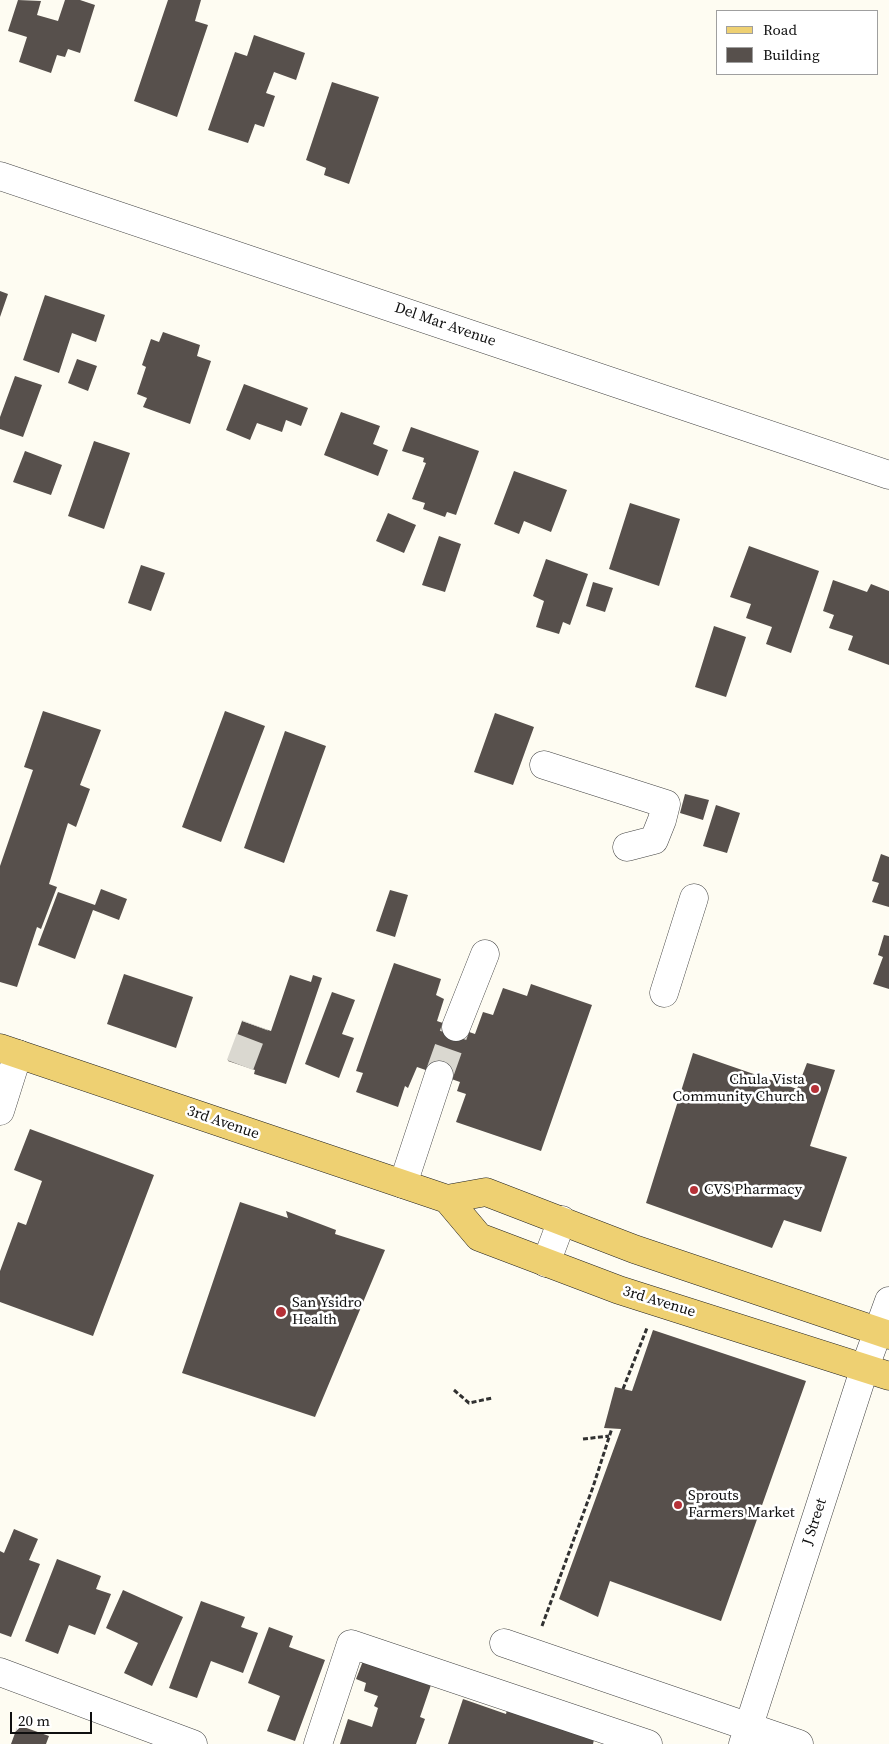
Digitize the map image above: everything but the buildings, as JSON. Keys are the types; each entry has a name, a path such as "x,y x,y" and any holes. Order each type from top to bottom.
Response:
{"main road":[{"name":"3rd Avenue","path":"9,1051 447,1199 486,1192 634,1249 884,1333"},
{"name":"3rd Avenue","path":"447,1199 479,1237 619,1290 877,1372"}],"street":[{"name":"Del Mar Avenue","path":"0,176 889,475"},
{"path":"544,765 666,804 654,840 627,847"},
{"path":"664,993 694,898"},
{"path":"456,1027 485,954"},
{"path":"0,1111 9,1051"},
{"path":"403,1184 439,1074"},
{"path":"546,1263 562,1220"},
{"name":"J Street","path":"746,1735 877,1372 889,1300"},
{"path":"504,1643 746,1735 799,1744"},
{"path":"318,1744 351,1644 648,1744"},
{"path":"0,1672 193,1744"}],"path":[{"path":"624,1388 650,1320"},
{"path":"454,1390 469,1402 492,1398"},
{"path":"532,1653 593,1487 612,1428"},
{"path":"583,1439 609,1436"}],"tunnel":[{"path":"240,1065 255,1025"},
{"path":"439,1075 456,1027"}],"place":[{"name":"Chula Vista Community Church","path":"815,1089"},
{"name":"CVS Pharmacy","path":"694,1190"},
{"name":"San Ysidro Health","path":"281,1312"},
{"name":"Sprouts Farmers Market","path":"678,1505"}]}
